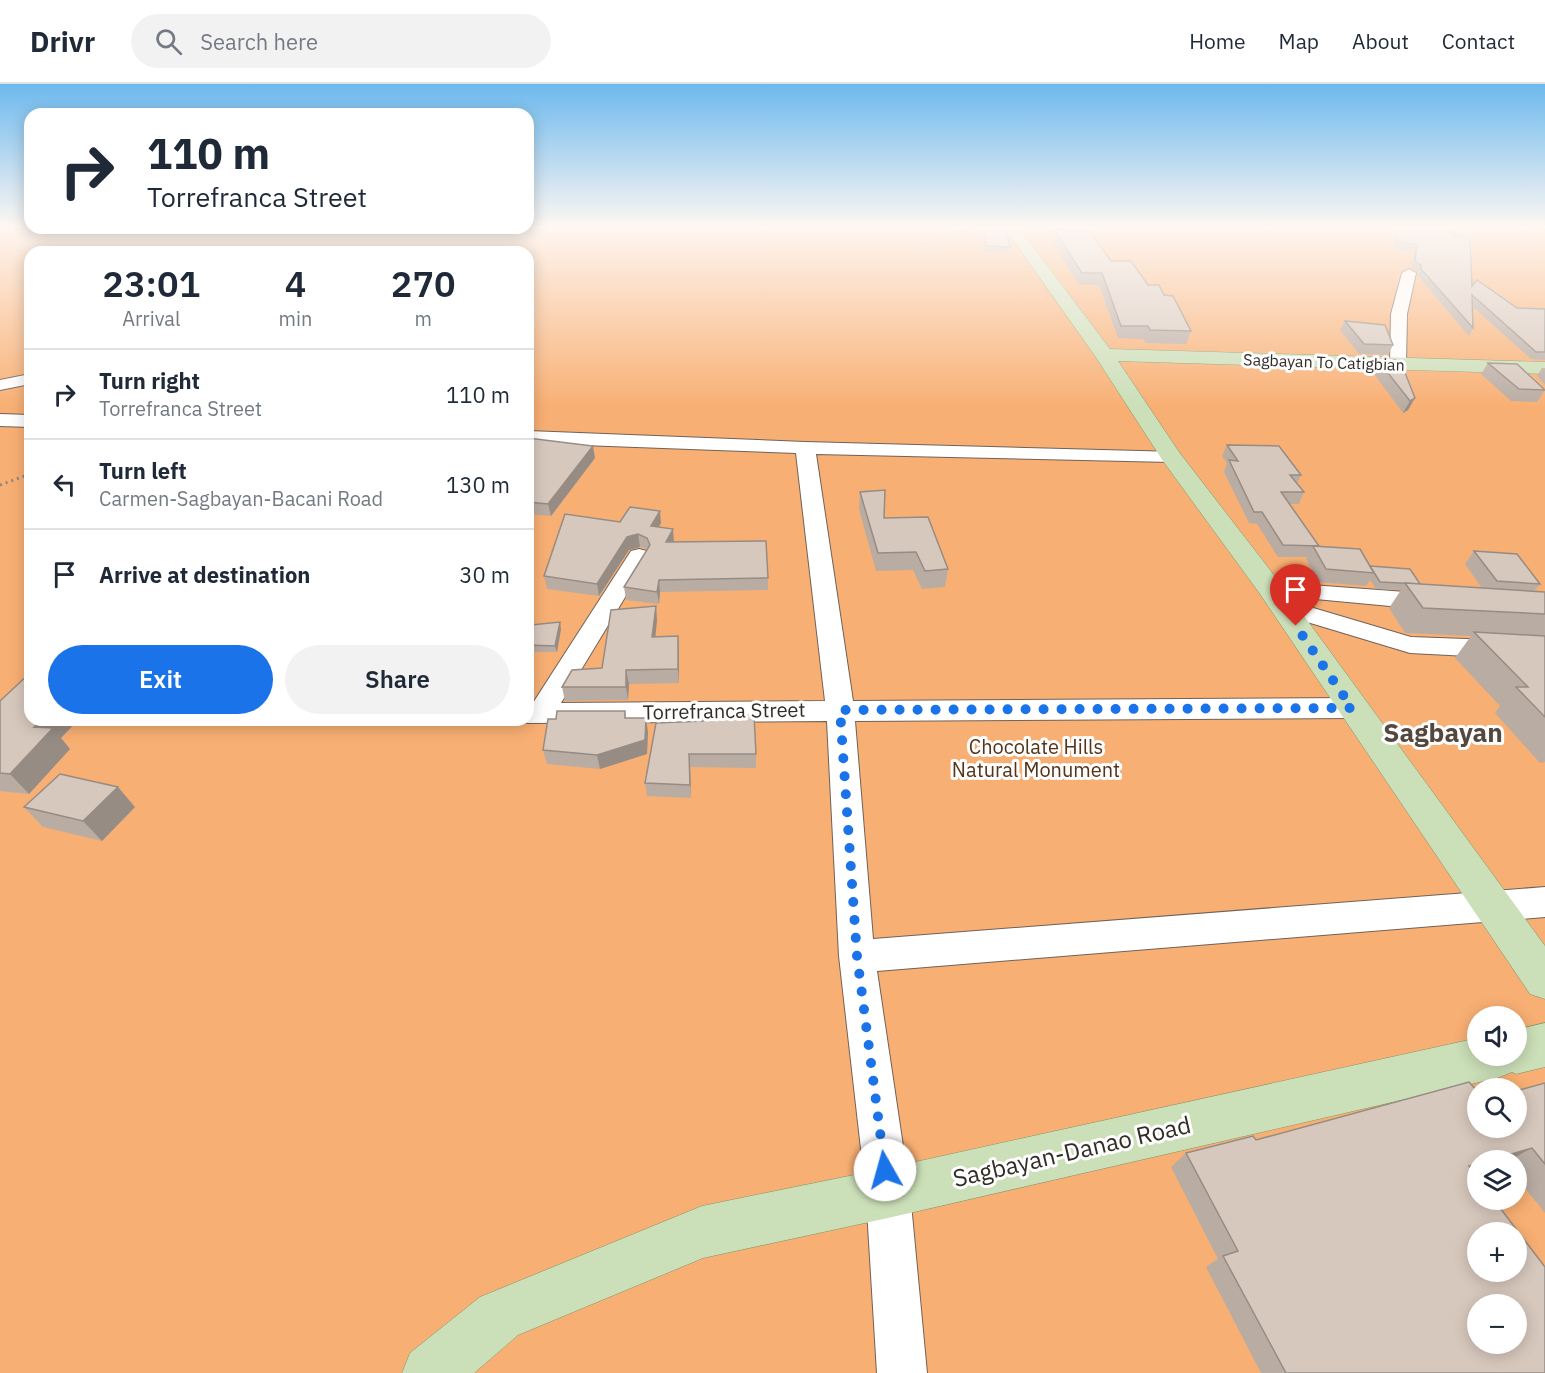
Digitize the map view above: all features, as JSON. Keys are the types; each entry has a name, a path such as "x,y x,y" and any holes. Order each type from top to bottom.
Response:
{"main road":[{"path":"1055,287 1104,355 1171,456 1276,598 1545,980"},
{"name":"Sagbayan To Catigbian","path":"1104,355 1545,368"},
{"path":"1527,1049 1545,1045"},
{"name":"Sagbayan-Danao Road","path":"430,1373 499,1316 702,1232 888,1193 1467,1063"}],"street":[{"path":"1398,364 1399,314 1406,287"},
{"path":"1516,368 1530,382"},
{"path":"0,385 24,380"},
{"path":"0,420 24,421"},
{"path":"534,437 806,448 1171,456"},
{"path":"806,448 840,710 857,956 888,1193 902,1373"},
{"path":"535,713 639,556"},
{"path":"1276,598 1369,598 1451,603"},
{"path":"1276,598 1410,645 1545,651"},
{"name":"Torrefranca Street","path":"535,713 1352,708"},
{"path":"857,956 1545,902"}],"path":[{"path":"0,485 24,476"}],"green space":[{"name":"Chocolate Hills Natural Monument","path":"0,287 24,287 24,726 534,726 534,287 1545,287 1545,1373 0,1373"}],"building":[{"path":"1107,287 1160,287 1164,295 1173,296 1191,331 1150,330 1148,326 1121,326"},
{"path":"1437,287 1487,287 1517,308 1545,309 1545,352 1536,352 1472,295 1473,328"},
{"path":"1345,321 1385,325 1393,345 1364,344"},
{"path":"1377,359 1400,360 1415,398 1410,401"},
{"path":"1488,363 1517,364 1545,390 1519,389"},
{"path":"534,439 593,446 548,504 534,503"},
{"path":"1227,445 1279,446 1301,475 1290,475 1304,492 1281,492 1319,546 1283,545 1262,512 1254,512 1229,460 1238,461"},
{"path":"885,490 884,518 928,517 948,569 925,571 916,552 878,553 860,492"},
{"path":"630,507 660,511 651,526 673,529 666,542 766,541 768,578 659,580 657,592 624,587 650,545 647,538 638,534 627,537 597,584 544,576 565,514 620,522"},
{"path":"1313,546 1360,549 1374,573 1326,569"},
{"path":"1474,551 1517,554 1540,584 1497,581"},
{"path":"1370,566 1410,569 1420,584 1380,582"},
{"path":"1405,583 1545,592 1545,614 1423,608"},
{"path":"656,606 652,637 678,636 678,669 626,670 626,687 562,687 572,670 602,668 611,610"},
{"path":"560,622 555,646 534,645 534,625"},
{"path":"1474,632 1545,636 1545,717 1516,687 1528,687"},
{"path":"24,679 24,726 53,728 10,774 0,773 0,701"},
{"path":"557,711 625,711 625,718 646,718 645,740 597,755 543,750 548,719 556,719"},
{"path":"703,715 754,715 756,754 689,754 690,785 645,783 656,723 703,721"},
{"path":"60,774 118,787 83,821 24,807"},
{"path":"1467,1083 1467,1138 1527,1138 1527,1088 1545,1083 1545,1164 1532,1148 1467,1150 1467,1210 1502,1210 1511,1222 1467,1222 1467,1282 1527,1282 1527,1243 1545,1267 1545,1373 1286,1373 1223,1256 1238,1251 1186,1153 1253,1136 1256,1140"}],"district":[{"name":"Sagbayan","path":"1443,733"}],"route":[{"path":"885,1170 857,956 840,710 1352,708 1296,626"}]}
